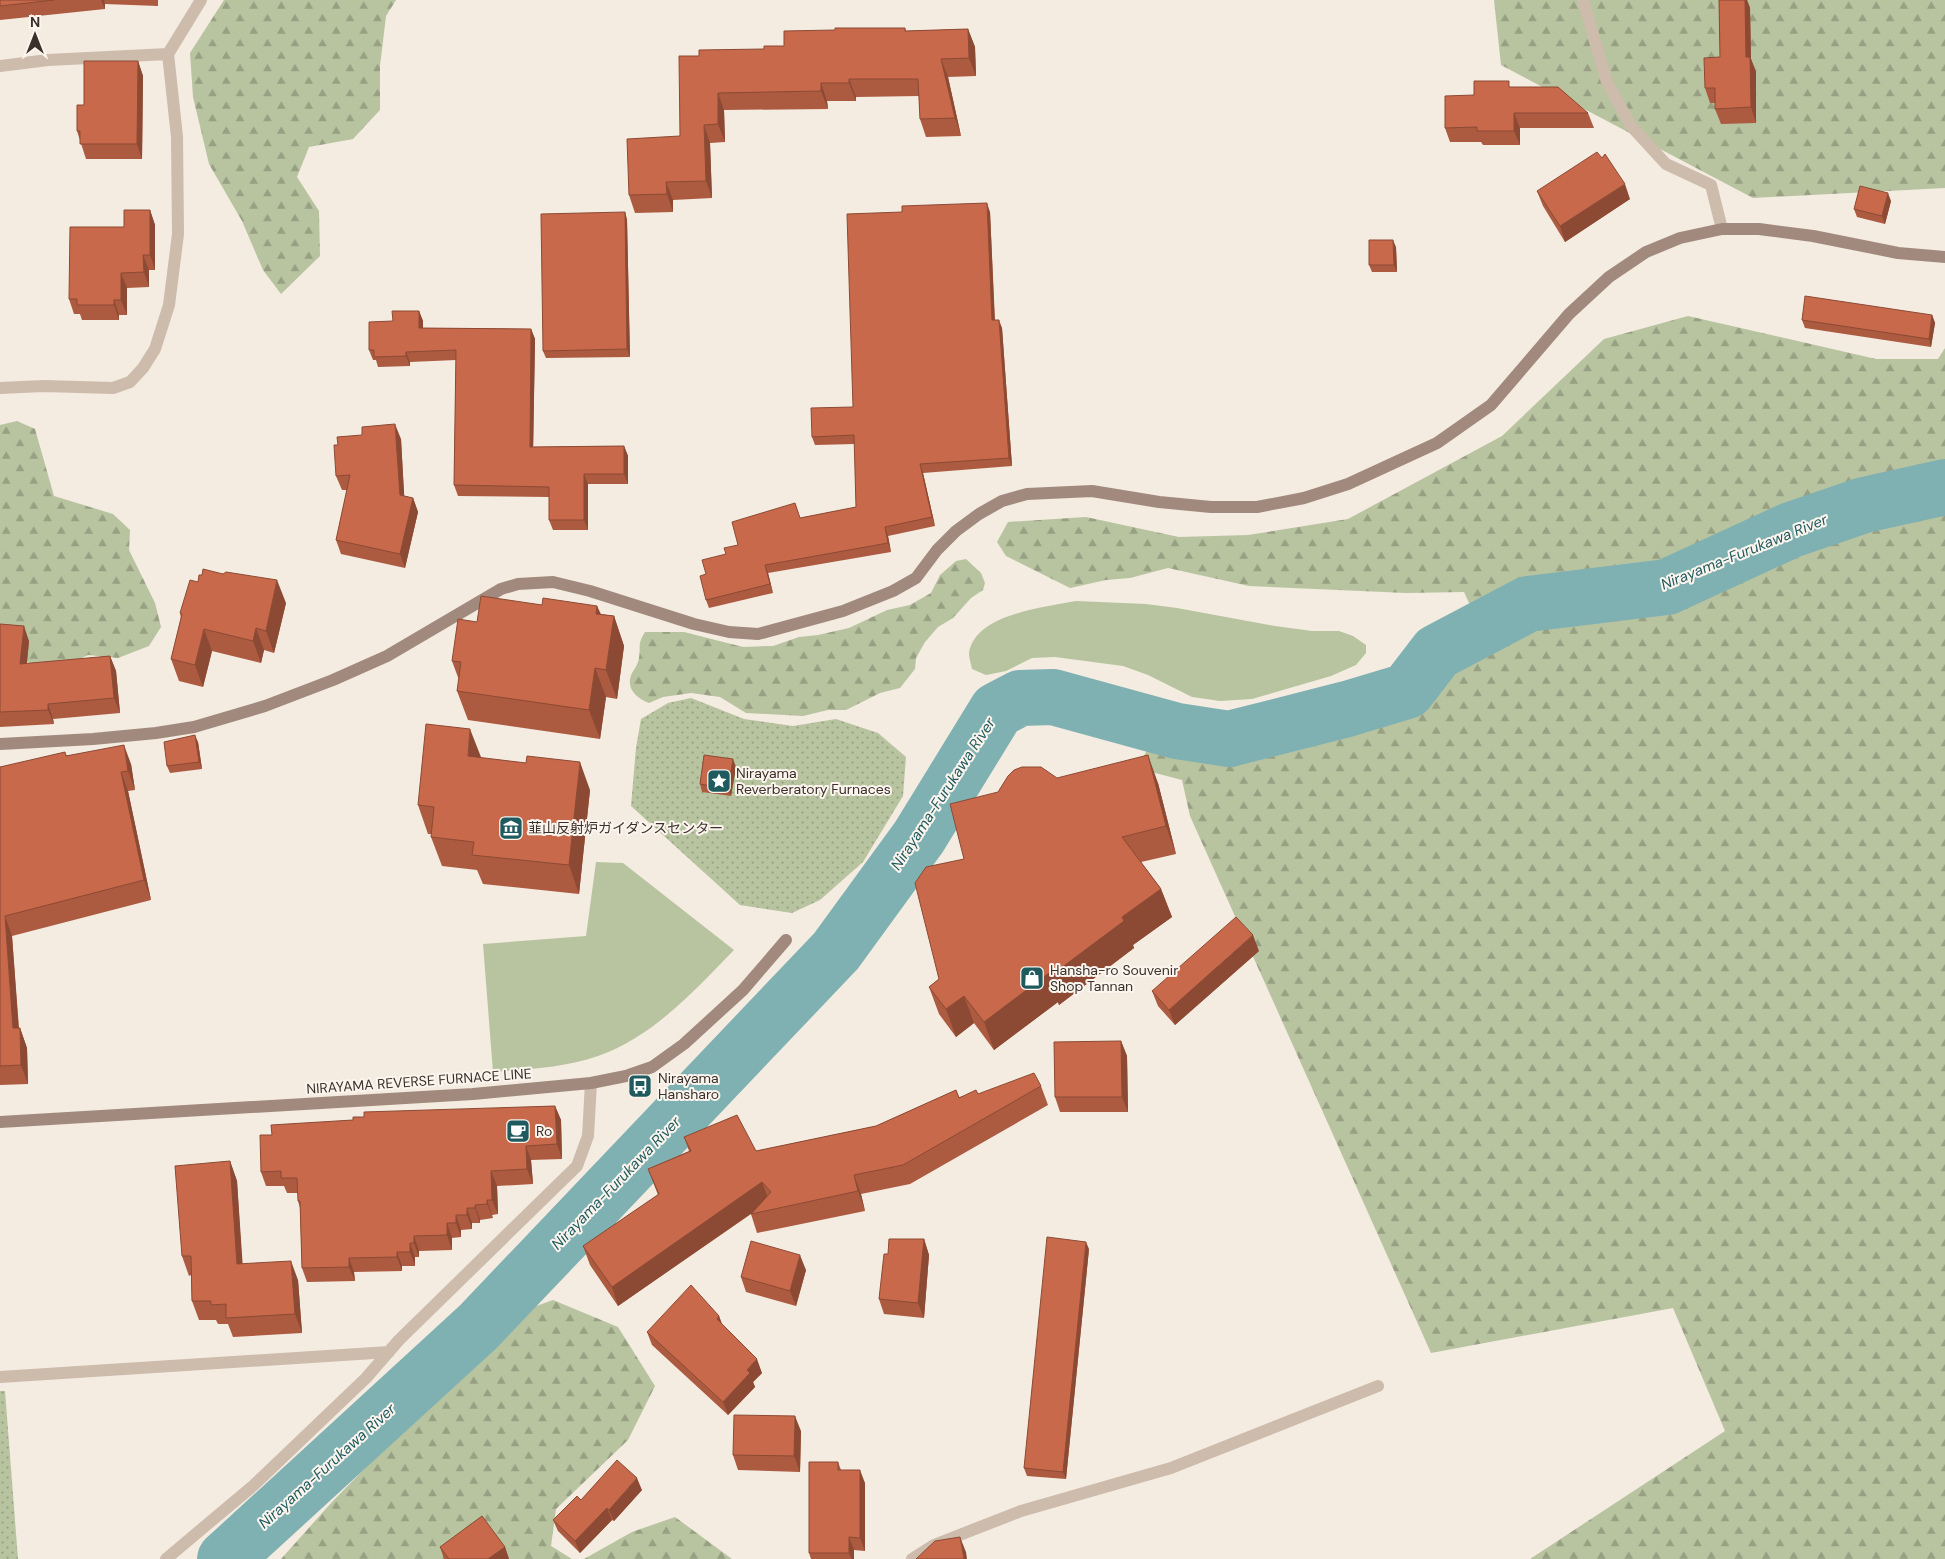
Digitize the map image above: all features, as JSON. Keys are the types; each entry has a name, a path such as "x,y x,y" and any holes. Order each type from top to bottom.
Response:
{"street":[{"path":"0,388 44,386 113,388 130,382 143,368 155,349 169,305 178,234 177,137 168,54 201,0"},
{"path":"1583,0 1607,82 1631,126 1666,164 1711,185 1722,229"},
{"path":"0,66 48,60 168,54"},
{"path":"0,744 93,739 194,727 265,706 334,680 387,656 501,589 518,584 553,582 590,591 694,624 729,632 758,634 844,611 893,591 916,578 937,550 979,514 1002,501 1027,494 1092,491 1159,502 1211,507 1257,507 1304,498 1348,484 1437,443 1491,405 1568,314 1609,277 1646,252 1680,238 1722,229 1759,229 1813,236 1898,253 1945,257"},
{"name":"NIRAYAMA REVERSE FURNACE LINE","path":"0,1122 473,1094 591,1083 626,1076 652,1067 684,1044 743,990 786,940"},
{"path":"166,1559 254,1485 366,1378 389,1352 577,1166 588,1136 591,1083"},
{"path":"0,1377 389,1352"},
{"path":"912,1559 934,1546 1021,1511 1171,1468 1378,1386"}],"green space":[{"path":"224,0 396,0 386,16 380,66 380,110 353,139 309,147 297,177 319,211 320,256 281,294 263,270 242,221 209,164 193,97 190,53"},
{"path":"1494,0 1945,0 1945,188 1753,198 1501,65"},
{"path":"1688,316 1876,359 1938,359 1945,348 1945,1559 1530,1559 1725,1431 1673,1308 1431,1353 1190,816 1182,780 1136,768 1150,746 1160,745 1241,751 1411,707 1486,640 1464,592 1406,593 1249,586 1168,568 1130,578 1106,580 1070,588 1006,556 997,542 1008,522 1086,517 1179,537 1248,535 1348,519 1502,436 1604,339"},
{"path":"17,421 35,429 54,496 113,514 130,530 129,550 155,603 161,627 149,646 118,658 88,655 60,668 36,669 15,650 0,641 0,425"},
{"path":"966,559 981,573 985,583 983,590 971,598 953,618 938,627 925,642 916,658 915,669 900,688 880,693 846,710 828,710 803,716 746,713 720,697 691,693 663,697 649,703 636,695 631,688 630,678 638,662 640,643 645,632 684,632 743,647 773,646 799,637 849,628 887,610 910,605 931,593 940,575 956,561"},
{"path":"1076,601 1146,604 1275,626 1312,631 1339,631 1353,636 1366,645 1366,653 1356,665 1331,676 1252,699 1220,701 1192,697 1148,675 1123,666 1055,657 1032,658 1006,671 986,675 972,669 969,653 974,640 984,629 997,621 1013,615"},
{"path":"691,698 744,719 793,726 836,719 878,733 906,757 903,796 863,862 820,900 792,913 740,905 631,806 636,748 641,719 668,703"},
{"path":"596,862 623,863 734,950 672,1011 655,1025 618,1048 572,1063 493,1072 483,944 586,936"},
{"path":"553,1300 618,1327 655,1386 628,1440 556,1509 551,1546 572,1559 281,1559 332,1502 517,1313"},
{"path":"0,1391 5,1391 18,1559 0,1559"},
{"path":"675,1517 732,1559 584,1559 632,1532"}],"building":[{"path":"0,0 54,0 0,6"},
{"path":"1719,0 1745,0 1746,57 1750,57 1751,107 1715,109 1715,88 1705,88 1704,58 1720,57"},
{"path":"835,28 905,28 905,31 968,29 969,58 941,59 955,118 920,119 918,79 849,79 849,83 821,83 821,91 718,93 718,124 704,125 706,181 666,182 667,194 629,195 627,139 680,136 679,56 699,56 699,50 764,49 764,46 784,46 784,31 835,30"},
{"path":"84,61 138,61 137,144 80,144 80,131 77,131 77,105 84,105"},
{"path":"1474,81 1509,81 1509,87 1558,87 1588,113 1514,113 1514,131 1477,131 1477,127 1445,128 1445,96 1474,95"},
{"path":"1597,152 1602,158 1605,154 1625,184 1560,226 1537,191"},
{"path":"1860,186 1888,193 1882,216 1854,209"},
{"path":"987,203 992,320 999,320 1009,458 920,464 932,517 885,527 888,543 765,565 770,584 706,600 700,576 706,574 702,560 726,554 724,548 738,545 732,522 795,503 800,518 856,507 854,435 812,437 811,408 853,407 847,214 902,212 902,206"},
{"path":"124,210 150,210 150,255 143,255 144,272 121,273 121,300 114,300 114,305 77,305 77,299 69,299 70,227 124,227"},
{"path":"625,212 627,349 543,351 541,214"},
{"path":"1369,240 1393,240 1394,265 1369,265"},
{"path":"1805,296 1932,315 1929,339 1802,320"},
{"path":"392,311 419,311 419,328 531,329 530,447 624,446 624,474 584,474 584,520 549,520 549,487 454,485 456,350 406,352 406,356 374,357 374,350 369,350 369,322 393,321"},
{"path":"395,424 400,495 413,498 400,554 336,540 350,475 336,476 334,445 338,445 337,437 362,435 362,427"},
{"path":"203,569 223,574 226,572 277,580 266,631 256,628 253,641 204,629 195,665 171,659 182,614 180,613 190,580 198,582 199,575 202,575"},
{"path":"481,596 542,605 543,598 597,606 596,614 614,616 606,670 595,668 589,710 457,691 461,662 452,661 458,619 477,622"},
{"path":"0,624 24,626 20,664 110,656 114,698 48,704 48,710 0,712"},
{"path":"426,724 470,729 468,756 526,763 527,756 580,762 569,865 472,855 474,842 431,837 434,807 418,805"},
{"path":"195,735 199,762 167,766 164,742"},
{"path":"124,745 128,771 121,772 144,880 5,916 13,1028 20,1028 21,1065 0,1066 0,767 65,752 66,756"},
{"path":"704,755 733,759 728,789 700,784"},
{"path":"1148,755 1166,826 1122,837 1161,889 1122,917 1124,921 1049,977 1049,973 984,1022 964,996 946,1009 929,987 939,979 915,883 926,867 964,859 950,804 998,792 1008,776 1014,770 1022,767 1041,767 1057,778"},
{"path":"1236,917 1253,935 1169,1010 1152,991"},
{"path":"1121,1041 1122,1097 1055,1097 1054,1042"},
{"path":"1034,1073 1041,1086 903,1165 854,1175 858,1191 751,1214 771,1192 762,1182 612,1287 583,1246 659,1194 648,1169 691,1151 684,1137 737,1115 756,1151 876,1126 956,1090 959,1098 976,1090 978,1094"},
{"path":"555,1106 557,1144 526,1146 527,1169 491,1171 492,1200 487,1200 487,1204 475,1205 475,1208 467,1208 467,1215 456,1215 456,1223 447,1223 447,1235 414,1236 414,1243 410,1243 410,1252 397,1252 397,1257 349,1258 349,1267 302,1268 300,1201 298,1201 297,1178 281,1178 281,1171 261,1172 260,1135 272,1135 271,1125 353,1120 353,1117 364,1117 364,1112"},
{"path":"230,1161 237,1264 291,1261 295,1314 226,1318 226,1304 211,1305 211,1301 192,1301 191,1256 182,1256 175,1166"},
{"path":"1047,1237 1086,1242 1063,1472 1024,1468"},
{"path":"889,1239 924,1239 918,1303 879,1299 884,1254 888,1254"},
{"path":"751,1241 800,1255 790,1291 741,1277"},
{"path":"691,1285 719,1316 717,1319 757,1359 747,1370 750,1373 723,1402 647,1332"},
{"path":"734,1415 795,1416 794,1456 733,1455"},
{"path":"617,1460 637,1478 609,1510 607,1508 575,1541 553,1520 577,1496 581,1500"},
{"path":"809,1462 838,1462 838,1470 860,1470 860,1538 849,1537 849,1553 809,1553"},
{"path":"482,1516 505,1547 488,1559 449,1559 440,1547"},
{"path":"960,1537 964,1559 916,1559 935,1541"}],"waterway":[{"name":"Nirayama-Furukawa River","path":"225,1559 478,1327 836,951 919,837 997,710 1020,698 1053,697 1177,731 1229,739 1347,709 1407,691 1437,652 1528,604 1667,587 1791,530 1864,505 1945,487"}],"place":[{"name":"Nirayama Reverberatory Furnaces","path":"719,781"},
{"name":"韮山反射炉ガイダンスセンター","path":"511,828"},
{"name":"Hansha-ro Souvenir Shop Tannan","path":"1032,978"},
{"name":"Nirayama Hansharo","path":"640,1086"},
{"name":"Ro","path":"518,1131"}]}
